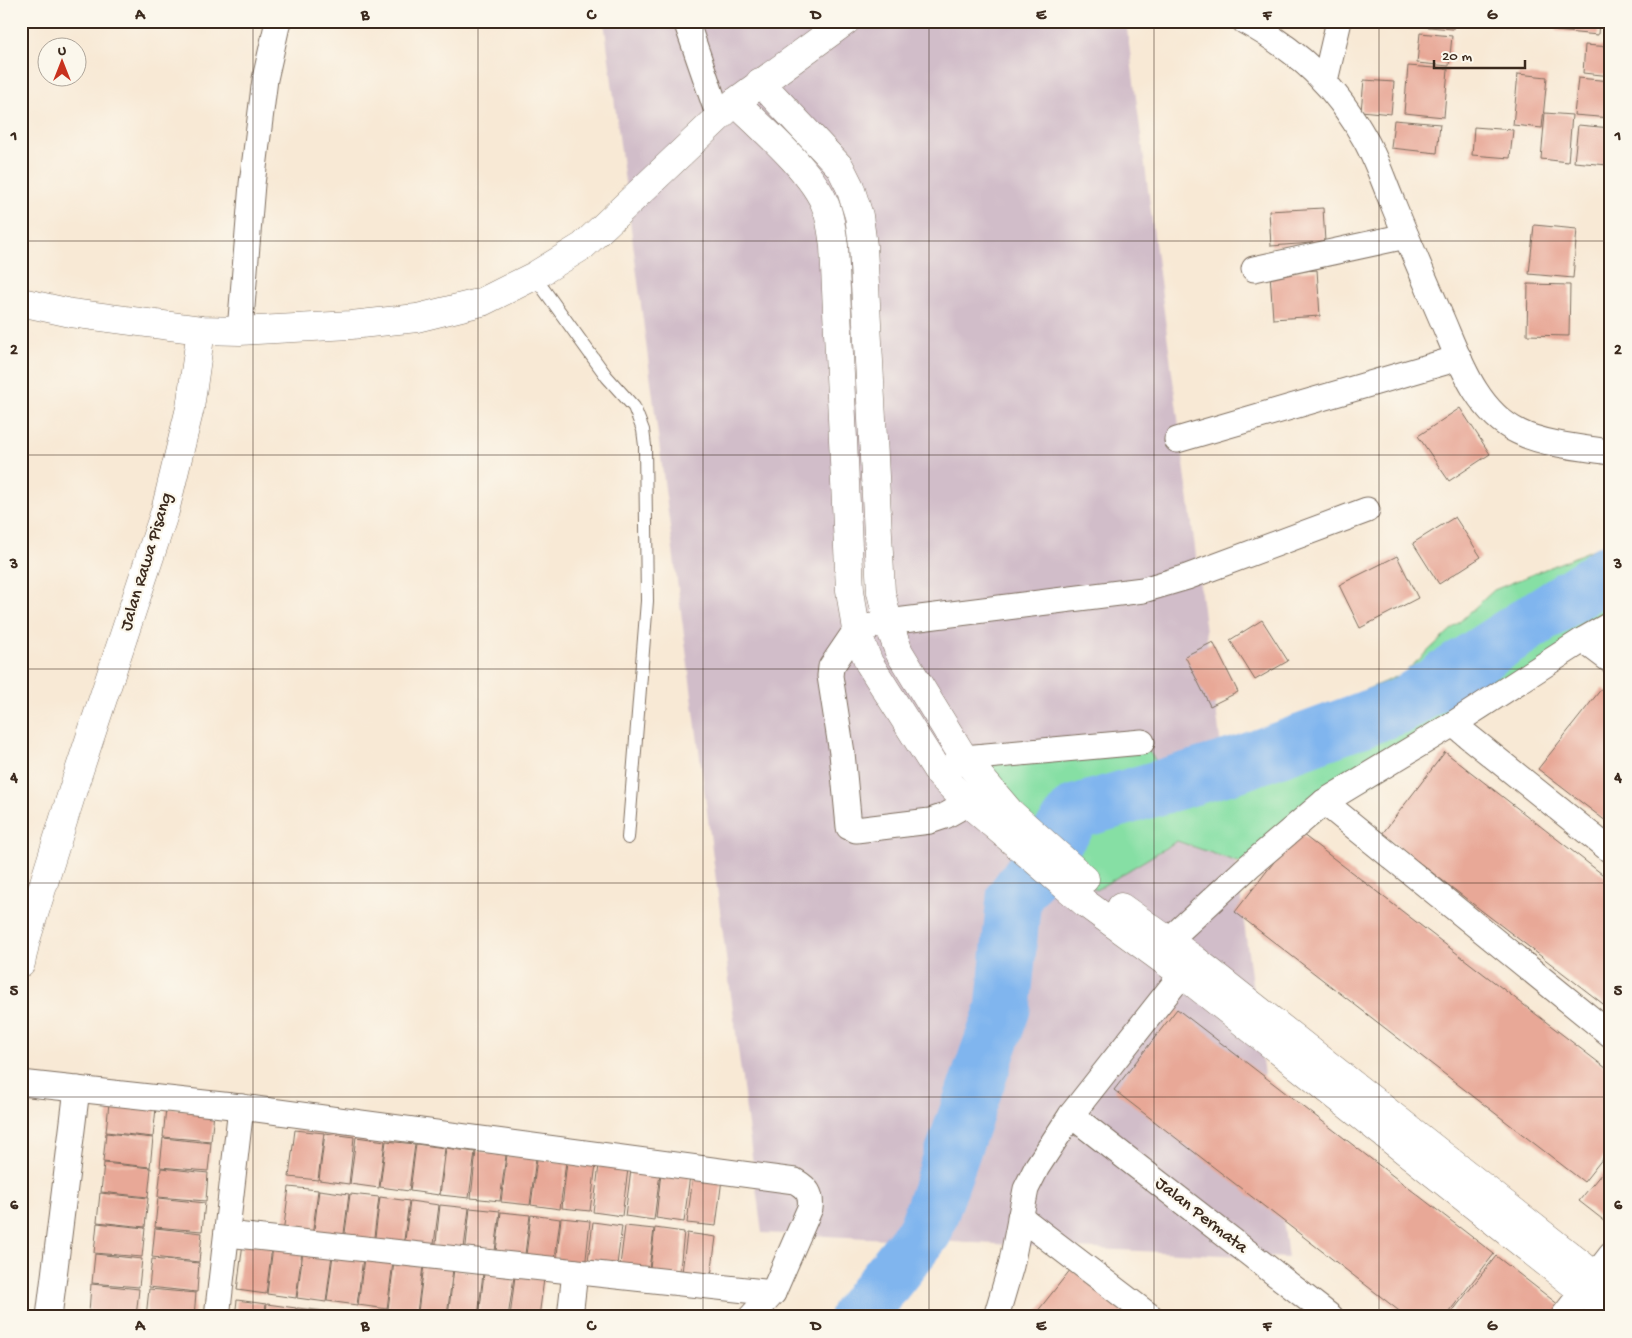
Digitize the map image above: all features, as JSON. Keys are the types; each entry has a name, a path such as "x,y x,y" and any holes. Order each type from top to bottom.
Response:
{"street":[{"path":"240,331 252,184 265,79 278,21"},
{"path":"686,21 727,109 795,162 812,182 826,206 832,226 834,246 850,590 856,630 869,663 940,775 968,804 1003,820 1091,896 1188,966 1600,1278 1611,1314"},
{"path":"21,302 71,313 201,330 240,331 350,325 417,318 482,302 534,276 583,246 727,109 760,82 846,21"},
{"path":"1244,21 1267,34 1308,64 1341,101 1367,142 1459,358 1478,395 1502,420 1519,432 1566,445 1611,452"},
{"path":"1325,81 1339,21"},
{"path":"760,82 840,167 850,187 859,216 863,246 881,592 888,622 899,652 1003,820"},
{"path":"812,182 840,167"},
{"path":"1254,269 1406,236"},
{"name":"Jalan Rawa Pisang","path":"23,948 76,780 166,511 190,408 201,330"},
{"path":"1177,440 1459,358"},
{"path":"968,804 945,816 930,821 856,830 849,828 842,753 830,676 831,667 856,630 888,622 1143,590 1187,577 1367,510"},
{"path":"1162,948 1249,866 1324,802 1453,724 1611,624"},
{"path":"1583,640 1611,661"},
{"path":"1453,724 1611,851"},
{"path":"940,775 964,758 1142,742"},
{"path":"1324,802 1611,1035"},
{"path":"996,1317 1011,1266 1026,1189 1037,1167 1071,1115 1188,966"},
{"path":"21,1083 241,1107 795,1181 808,1189 810,1208 773,1293 751,1317"},
{"path":"49,1317 77,1089"},
{"path":"217,1317 241,1107"},
{"name":"Jalan Permata","path":"1071,1115 1331,1317"},
{"path":"1020,1218 1151,1317"},
{"path":"227,1234 773,1293"},
{"path":"570,1317 575,1272"},
{"path":"1563,1317 1600,1278"}],"lane":[{"path":"534,276 607,377 634,407 644,430 646,446 648,602 628,838"}],"shaded area":[{"path":"604,21 1126,21 1288,1258 762,1233"}],"green space":[{"path":"1611,542 1611,570 1605,574 1611,571 1611,625 1249,866 1177,841 1096,890 1050,848 965,758 1142,742 1165,774 1403,674 1494,590"}],"building":[{"path":"1418,21 1454,21 1453,29 1417,26"},
{"path":"1557,21 1599,21 1598,35 1556,31"},
{"path":"1420,33 1452,36 1449,66 1417,63"},
{"path":"1585,45 1611,47 1611,76 1583,73"},
{"path":"1408,66 1448,69 1444,117 1404,113"},
{"path":"1518,74 1547,77 1542,128 1513,125"},
{"path":"1578,78 1611,81 1611,118 1574,115"},
{"path":"1364,80 1394,82 1391,114 1361,111"},
{"path":"1545,113 1572,115 1568,162 1541,159"},
{"path":"1394,120 1440,124 1437,153 1391,148"},
{"path":"1578,125 1611,128 1608,165 1574,162"},
{"path":"1474,127 1513,130 1510,158 1472,155"},
{"path":"1323,208 1325,242 1271,246 1269,211"},
{"path":"1534,225 1577,229 1573,278 1529,274"},
{"path":"1317,270 1320,316 1273,319 1270,273"},
{"path":"1528,284 1570,285 1569,336 1527,335"},
{"path":"1460,408 1490,454 1449,481 1418,436"},
{"path":"1455,517 1481,557 1439,584 1413,543"},
{"path":"1397,556 1418,598 1360,628 1339,585"},
{"path":"1262,620 1288,661 1255,680 1230,640"},
{"path":"1213,642 1238,692 1210,706 1185,656"},
{"path":"1602,688 1611,695 1611,825 1538,769"},
{"path":"1445,752 1611,881 1611,1010 1382,834"},
{"path":"1298,831 1611,1072 1611,1148 1584,1182 1235,912"},
{"path":"1177,1009 1494,1254 1445,1317 1407,1317 1114,1090"},
{"path":"109,1103 156,1108 153,1137 106,1132"},
{"path":"166,1108 214,1112 211,1141 163,1137"},
{"path":"295,1130 324,1133 318,1180 289,1177"},
{"path":"106,1133 153,1138 150,1167 103,1162"},
{"path":"325,1133 354,1137 349,1184 319,1180"},
{"path":"356,1137 385,1141 379,1188 350,1184"},
{"path":"163,1138 211,1143 208,1171 160,1167"},
{"path":"386,1141 415,1144 409,1191 380,1187"},
{"path":"416,1144 445,1148 439,1195 410,1191"},
{"path":"446,1148 475,1152 469,1198 440,1195"},
{"path":"476,1151 506,1155 500,1201 471,1198"},
{"path":"507,1155 536,1158 530,1205 501,1202"},
{"path":"537,1159 566,1162 560,1209 531,1205"},
{"path":"567,1161 596,1164 590,1211 562,1208"},
{"path":"1611,1162 1611,1226 1579,1201"},
{"path":"104,1163 151,1168 148,1197 101,1192"},
{"path":"599,1165 628,1169 622,1216 593,1212"},
{"path":"161,1168 208,1173 206,1201 158,1197"},
{"path":"631,1169 660,1173 654,1220 625,1216"},
{"path":"661,1172 690,1175 684,1222 656,1218"},
{"path":"693,1176 722,1179 716,1226 687,1223"},
{"path":"289,1187 318,1190 312,1237 283,1234"},
{"path":"319,1190 349,1194 343,1241 313,1238"},
{"path":"100,1193 148,1198 145,1227 97,1222"},
{"path":"350,1194 379,1197 373,1245 344,1241"},
{"path":"380,1197 409,1201 403,1248 374,1245"},
{"path":"158,1198 205,1203 202,1231 155,1227"},
{"path":"410,1201 439,1205 433,1252 404,1248"},
{"path":"440,1205 469,1208 463,1256 435,1252"},
{"path":"470,1208 500,1211 494,1259 465,1255"},
{"path":"501,1212 530,1215 524,1262 495,1259"},
{"path":"531,1215 560,1219 554,1266 525,1263"},
{"path":"561,1218 590,1221 585,1269 556,1265"},
{"path":"593,1222 622,1226 616,1273 587,1269"},
{"path":"97,1223 145,1228 142,1257 94,1253"},
{"path":"625,1226 654,1229 648,1277 619,1273"},
{"path":"155,1228 202,1233 199,1262 152,1257"},
{"path":"655,1228 684,1232 679,1279 649,1276"},
{"path":"687,1233 716,1237 710,1284 681,1280"},
{"path":"243,1243 272,1247 266,1294 237,1290"},
{"path":"273,1247 302,1251 296,1298 267,1294"},
{"path":"303,1251 332,1255 326,1302 297,1298"},
{"path":"95,1254 142,1259 139,1287 92,1283"},
{"path":"333,1255 363,1258 357,1305 327,1301"},
{"path":"1496,1256 1564,1309 1558,1317 1448,1317"},
{"path":"364,1258 393,1262 387,1309 358,1305"},
{"path":"152,1259 199,1263 197,1292 149,1287"},
{"path":"394,1262 423,1266 417,1313 388,1309"},
{"path":"424,1265 453,1269 447,1316 418,1312"},
{"path":"454,1269 483,1273 478,1317 448,1316"},
{"path":"1071,1269 1133,1317 1033,1317"},
{"path":"484,1273 514,1277 508,1317 479,1317"},
{"path":"515,1276 544,1279 539,1317 510,1317"},
{"path":"91,1284 139,1289 136,1317 89,1313"},
{"path":"149,1289 196,1293 194,1317 146,1317"},
{"path":"237,1300 266,1304 264,1317 235,1317"},
{"path":"267,1304 296,1308 295,1317 265,1317"},
{"path":"297,1308 326,1311 325,1317 296,1317"},
{"path":"327,1311 357,1315 356,1317 327,1317"},
{"path":"88,1314 105,1315 105,1317 88,1317"}],"waterway":[{"path":"857,1317 925,1231 1003,1009 1014,897 1076,812 1239,764 1403,705 1611,570"}]}
